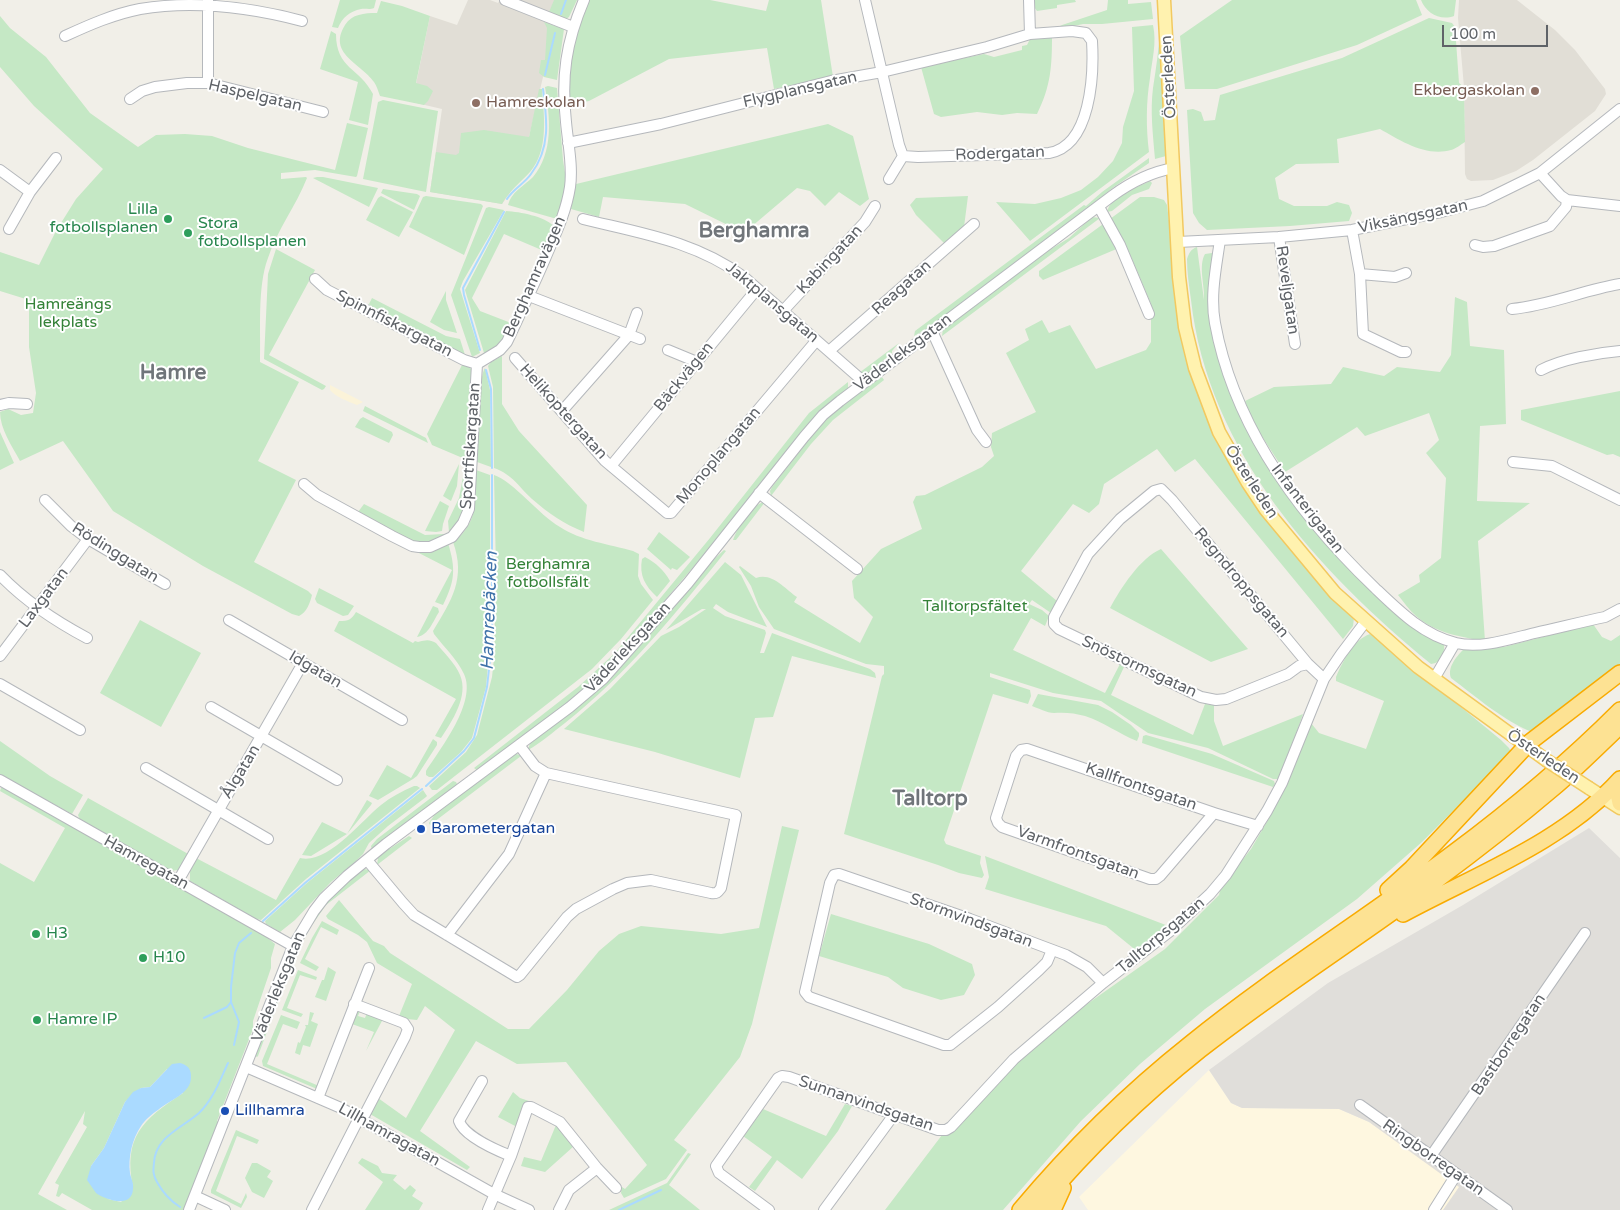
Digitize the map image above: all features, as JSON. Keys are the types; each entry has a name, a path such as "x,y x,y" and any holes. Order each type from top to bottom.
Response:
{"highway":[{"path":"1352,926 1356,915 1412,868 1526,747 1565,714 1620,673"},
{"path":"1020,1210 1088,1134 1152,1075 1192,1042 1452,854 1546,779 1586,744 1620,710"},
{"path":"1036,1210 1090,1149 1163,1081 1207,1045 1431,884 1516,819 1564,779 1620,726"},
{"path":"1383,918 1392,920 1519,854 1555,833 1604,798 1620,780"},
{"path":"1620,780 1617,788 1620,803"},
{"path":"1053,1210 1062,1188 1115,1132 1118,1122"}],"main road":[{"name":"Österleden","path":"1164,0 1179,277 1185,327 1195,368 1219,432 1248,484 1266,510 1335,593 1403,655 1526,747 1620,808"}],"street":[{"path":"505,0 573,27"},
{"name":"Berghamravägen","path":"476,364 500,350 507,342 562,221 567,203 571,170 563,85 566,55 573,27 584,0"},
{"path":"865,0 903,156 889,179"},
{"path":"1029,0 1030,34"},
{"path":"65,36 106,18 139,9 183,3 208,2 257,10 302,21"},
{"path":"208,2 208,83"},
{"name":"Rodergatan","path":"903,156 1049,153 1058,151 1066,146 1073,138 1090,95 1093,75 1092,41 1086,34 1072,31 1030,34"},
{"name":"Flygplansgatan","path":"568,143 661,124 831,81 882,72 987,47 1030,34"},
{"name":"Haspelgatan","path":"130,99 142,91 155,87 188,83 208,83 323,112"},
{"name":"Viksängsgatan","path":"1178,242 1279,237 1352,230 1441,212 1484,201 1540,173 1620,109"},
{"path":"9,229 30,192 56,158"},
{"name":"Väderleksgatan","path":"189,1210 293,946 324,898 342,880 367,860 570,708 603,679 688,583 823,416 864,382 1125,187 1153,173 1174,168"},
{"path":"0,170 30,192"},
{"path":"1540,173 1567,200 1620,206"},
{"path":"1475,245 1484,247 1494,246 1550,226 1566,207 1567,200"},
{"name":"Kabingatan","path":"782,312 865,222 875,206"},
{"path":"1099,207 1120,245 1149,314"},
{"name":"Jaktplansgatan","path":"582,220 665,239 695,249 727,265 757,288 782,312 864,382"},
{"name":"Reagatan","path":"829,352 974,224"},
{"path":"1352,230 1360,274 1363,334 1401,352 1406,352"},
{"name":"Reveljgatan","path":"1279,237 1294,344"},
{"name":"Infanterigatan","path":"1220,240 1213,305 1215,323 1225,362 1241,407 1272,466 1302,507 1368,581 1410,620 1429,632 1455,643 1465,644 1497,642 1605,617 1620,609"},
{"path":"1360,274 1395,277 1406,273"},
{"name":"Spinnfiskargatan","path":"315,279 327,290 464,360 476,364"},
{"path":"1512,309 1532,306 1620,284"},
{"name":"Bäckvägen","path":"611,466 757,288"},
{"path":"529,296 640,339"},
{"path":"562,410 629,335 637,313"},
{"path":"932,331 977,430 986,442"},
{"name":"Monoplangatan","path":"611,466 663,511 671,513 816,341"},
{"path":"668,350 698,362"},
{"path":"1541,370 1559,363 1604,352 1620,351"},
{"name":"Helikoptergatan","path":"515,358 611,466"},
{"name":"Sportfiskargatan","path":"304,484 317,495 412,546 430,547 452,537 463,523 469,509 476,364"},
{"path":"0,405 9,403 27,404"},
{"path":"1513,462 1552,466 1620,500"},
{"name":"Snöstormsgatan","path":"1157,489 1120,519 1088,554 1054,617 1056,626 1201,697 1216,700 1226,699 1255,688 1288,674 1299,666 1308,664"},
{"name":"Regndroppsgatan","path":"1157,489 1164,490 1308,664 1324,679"},
{"path":"759,493 857,569"},
{"name":"Rödinggatan","path":"45,500 71,526 88,539 165,584"},
{"name":"Laxgatan","path":"0,656 88,539"},
{"path":"0,575 38,607 87,638"},
{"name":"Idgatan","path":"229,620 402,720"},
{"name":"Talltorpsgatan","path":"946,1130 951,1128 1014,1059 1103,983 1170,932 1210,894 1226,875 1258,826 1282,784 1324,679 1366,622"},
{"path":"1434,679 1455,643"},
{"name":"Ålgatan","path":"178,881 303,663"},
{"path":"0,684 80,730"},
{"path":"211,707 337,780"},
{"path":"367,860 414,915 517,977 567,917 576,909 613,889 627,883 651,880 715,894 721,888 736,815 546,773 535,766 519,745"},
{"name":"Kallfrontsgatan","path":"1002,826 996,818 1016,756 1024,749 1258,826"},
{"path":"146,768 268,839"},
{"path":"447,935 509,854 546,773"},
{"name":"Hamregatan","path":"0,780 293,946"},
{"name":"Varmfrontsgatan","path":"1002,826 1150,879 1156,879 1214,813"},
{"name":"Stormvindsgatan","path":"1052,950 1047,962 1039,970 998,1007 950,1045 944,1045 809,997 805,992 832,877 838,874 970,919 1052,950 1076,960 1103,983"},
{"name":"Bastborregatan","path":"1432,1156 1585,933"},
{"path":"318,1098 369,968"},
{"path":"312,1210 408,1029 404,1022 354,1004"},
{"name":"Lillhamragatan","path":"246,1067 318,1098 405,1143 494,1194 529,1210"},
{"name":"Sunnanvindsgatan","path":"769,1210 719,1173 717,1162 778,1078 782,1076 893,1116 938,1130 946,1130"},
{"path":"482,1081 459,1121 461,1126 481,1141 510,1156"},
{"name":"Ringborregatan","path":"1360,1105 1507,1210"},
{"path":"488,1210 528,1107 531,1106 560,1122 597,1168 616,1188"},
{"path":"824,1210 893,1116"},
{"path":"559,1210 569,1190 597,1168"},
{"path":"1434,1210 1456,1175"},
{"path":"195,1196 225,1210"}],"shaded area":[{"name":"Hamreskolan","path":"468,0 490,0 498,3 500,0 561,0 551,25 543,77 529,137 514,187 502,204 430,192 442,109 408,101 416,84 430,16 457,25"},
{"name":"Ekbergaskolan","path":"1459,0 1517,0 1555,30 1575,50 1605,89 1606,94 1595,111 1533,160 1516,171 1493,180 1471,181 1467,179 1465,174 1464,87 1458,18"},
{"path":"1589,828 1620,858 1620,1210 1443,1210 1459,1187 1369,1122 1339,1109 1242,1108 1231,1103 1209,1070 1328,983 1463,905"},
{"path":"1209,1070 1231,1103 1242,1108 1339,1109 1369,1122 1460,1187 1443,1210 1088,1210 1079,1197"}],"green space":[{"path":"340,0 376,0 374,8 353,11 344,18 338,28 332,27"},
{"path":"554,0 577,0 569,17 566,19 549,12"},
{"path":"589,0 710,0 766,11 769,0 821,0 833,77 774,89 767,48 669,59 589,101 569,105 569,77 575,39"},
{"path":"1034,0 1075,0 1076,2 1057,5 1057,8 1037,11 1034,7"},
{"path":"1108,0 1128,0 1128,4 1151,2 1153,19 1058,27 1107,10"},
{"path":"1232,0 1416,0 1422,15 1357,45 1217,89 1185,89 1180,36"},
{"path":"1421,0 1456,0 1454,16 1439,17 1434,15 1426,9"},
{"path":"381,1 430,16 416,83 427,86 433,91 424,105 380,96 374,82 343,51 340,43 341,35 348,21 359,15 377,13"},
{"name":"Hamreängs lekplats","path":"0,16 10,28 46,57 90,113 138,147 156,135 185,134 212,136 248,148 335,170 347,123 368,128 356,177 315,170 281,173 281,179 307,178 272,248 262,282 260,362 299,382 258,461 296,480 254,562 312,595 306,610 299,616 203,566 113,511 63,441 20,461 7,437 2,425 0,412 8,409 21,415 33,413 36,393 29,347 29,300 0,291 0,252 39,265 56,231 76,199 103,169 34,106 0,67"},
{"path":"1429,18 1452,23 1455,27 1459,83 1464,87 1465,142 1455,149 1442,152 1423,150 1380,129 1337,139 1339,163 1296,164 1275,178 1279,199 1294,206 1327,206 1337,202 1349,205 1352,213 1349,221 1207,230 1199,223 1193,213 1187,110 1193,109 1201,112 1204,121 1215,120 1220,95 1342,58"},
{"path":"544,22 564,29 557,80 544,77 539,73 541,60 545,60 547,28"},
{"path":"1153,25 1154,45 1147,106 1149,152 1030,241 996,202 1035,204 1061,198 1081,190 1098,177 1113,161 1122,143 1123,127 1134,91 1132,27"},
{"path":"1160,29 1164,73 1166,156 1155,159 1152,105"},
{"path":"331,31 336,34 337,46 344,62 368,85 373,94 368,125 349,120 358,82 320,69"},
{"path":"1052,35 1050,76 1037,114 1017,113 1002,115 977,112 941,117 934,114 921,67 984,54 994,57 1022,50 1022,46 1027,45 1030,39"},
{"path":"545,87 557,88 566,179 565,196 557,219 508,205 515,193 533,177 544,157 549,134"},
{"path":"539,89 542,89 544,121 543,143 540,154 530,172 511,191 502,204 430,192 436,152 456,155 459,153 461,133 484,130 529,137"},
{"path":"383,100 438,111 426,192 363,179 378,102"},
{"path":"828,124 853,136 869,199 860,206 839,192 825,206 810,191 797,188 744,233 685,204 603,197 599,217 571,209 576,184"},
{"path":"1149,158 1149,163 1114,187 930,327 914,336 915,331"},
{"path":"317,177 378,188 369,207 313,178"},
{"path":"1150,181 1152,183 1149,189 1132,195 1112,211 1107,212 1113,201 1131,189"},
{"path":"383,189 420,196 414,210 381,193"},
{"path":"381,196 413,212 399,237 366,220"},
{"path":"968,196 964,227 946,245 916,215 910,205 916,198"},
{"path":"423,197 481,204 483,206 464,255 409,227"},
{"name":"Talltorpsfältet","path":"1140,197 1154,197 1164,200 1167,205 1181,314 1225,452 1354,618 1353,626 1343,639 1195,459 1175,472 1157,449 1104,484 1099,504 1089,513 1073,504 1021,571 1057,601 1051,613 1032,600 1029,604 1042,610 1049,616 1045,626 1031,618 1013,650 1105,693 1120,664 1124,667 1111,695 1193,735 1205,704 1214,705 1214,721 1223,746 1303,714 1279,779 1273,779 1208,748 1148,733 1101,701 1053,693 990,673 990,677 1030,690 1031,696 1028,704 993,694 944,840 946,844 981,856 980,863 984,875 982,878 959,873 844,834 884,674 884,666 866,664 774,629 759,607 751,586 739,567 756,578 767,577 778,582 797,597 794,602 860,643 873,617 854,598 852,581 881,549 922,529 913,502 916,496 925,495 982,467 994,456 991,447 992,433 1036,412 1006,353 1029,340 1025,329 1042,320 1049,333 1070,325 1096,369 1146,350 1151,342 1151,304 1126,245 1043,280 1039,276 1039,271"},
{"path":"486,208 504,210 460,289 480,353 472,357 451,295"},
{"path":"506,211 538,217 554,226 544,251 504,234 472,298 480,311 511,323 499,346 484,353 465,290"},
{"path":"1092,217 1100,218 942,336 943,329 1038,257 1069,238"},
{"path":"1197,247 1204,300 1203,259 1205,254 1212,253 1216,260 1210,294 1246,424 1356,573 1444,643 1443,654 1438,662 1431,664 1348,589 1310,548 1275,504 1245,457 1220,408 1202,355 1191,300 1187,264 1189,253"},
{"path":"276,249 315,270 269,355 326,386 322,390 264,359 268,274"},
{"path":"446,291 446,300 457,333 444,330 430,322"},
{"path":"1455,297 1467,302 1470,346 1504,350 1506,424 1480,426 1477,501 1530,503 1478,541 1485,641 1458,636 1431,627 1413,614 1398,595 1420,582 1419,575 1441,558 1446,478 1426,453 1439,440 1429,413 1365,436 1357,427 1285,472 1252,421 1245,401 1274,387 1331,384 1343,367 1384,376 1397,367 1440,372 1451,355"},
{"path":"372,298 446,336 460,339 465,355 370,308 369,304"},
{"path":"899,343 892,353 867,374 859,373"},
{"path":"502,356 502,404 519,431 587,505 584,532 550,513 532,499 511,477 494,468 493,387 488,366 491,362"},
{"path":"463,363 473,371 467,458 465,459 432,445 427,434"},
{"path":"485,368 490,390 491,467 477,462 479,398"},
{"path":"882,377 884,380 833,420 811,444 771,496 770,491 772,487 820,425 852,397"},
{"path":"848,382 848,389 817,415 707,551 608,667 589,686 478,771 474,768 578,687 615,653 710,538 809,413"},
{"path":"1620,391 1620,457 1613,454 1607,455 1521,420 1521,410"},
{"path":"365,406 426,438 428,443 363,411"},
{"path":"363,417 392,432 393,435 389,443 355,427"},
{"path":"0,432 14,463 0,470"},
{"path":"459,464 457,486 451,501 443,496"},
{"path":"465,466 467,467 465,513 451,533 449,532 448,521 459,498"},
{"path":"476,470 490,475 490,642 486,687 472,738 461,752 433,777 429,777 426,775 426,771 456,724 466,698 467,685 464,674 458,663 433,631 446,609 455,588 458,567 453,542 468,527 472,518 475,501"},
{"name":"Berghamra fotbollsfält","path":"494,475 509,484 552,522 568,532 639,554 638,576 641,584 653,600 621,639 592,669 437,790 432,790 429,786 466,752 477,735 492,677 496,571"},
{"path":"440,501 449,506 442,531 425,531"},
{"path":"765,502 736,540 733,540 741,523 750,511"},
{"path":"364,504 425,535 444,534 445,536 427,545 414,543 358,512"},
{"path":"659,532 690,557 677,570 672,568 671,570 647,549"},
{"path":"448,543 453,575 450,589 443,605 435,602 452,570 415,551"},
{"path":"1161,549 1248,649 1211,662 1110,608 1125,583 1139,566 1153,553"},
{"path":"724,550 726,551 689,597 630,663 588,704 528,750 530,743 602,685 654,630 711,562"},
{"path":"645,557 659,567 670,581 657,597 649,589 642,575 642,559"},
{"path":"725,562 741,575 767,627 728,612 716,604 713,608 725,616 765,630 766,633 760,653 764,653 772,633 870,669 875,673 876,678 792,656 773,717 755,718 740,778 655,752 564,729 610,689 661,636 679,627 706,609 702,609 666,630"},
{"path":"319,588 354,606 348,615 343,616 317,603 315,599"},
{"path":"433,606 438,608 439,612 428,631 417,637"},
{"path":"356,612 413,643 415,641 427,640 436,643 455,666 462,683 461,700 441,738 435,736 456,699 334,631 339,621 349,620"},
{"path":"140,620 201,653 161,727 100,693"},
{"path":"1593,624 1602,637 1611,641 1620,635 1620,665 1532,732 1500,715 1451,678 1451,667 1463,650 1504,647"},
{"path":"1370,634 1501,740 1509,748 1512,754 1511,757 1479,785 1422,842 1357,899 1205,1009 1140,1064 1081,1121 1003,1210 885,1210 942,1135 950,1134 1020,1060 1073,1014 1165,949 1219,895 1221,887 1251,849 1272,813 1311,723 1319,733 1366,749 1384,701 1336,681 1336,677 1345,658 1354,646"},
{"path":"1038,694 1098,705 1131,725 1139,733 1137,741 1099,721 1085,716 1070,713 1051,713 1032,706"},
{"path":"1146,735 1212,754 1274,781 1275,784 1273,787 1142,743 1143,736"},
{"path":"433,739 437,742 437,745 417,776 378,800 369,796 387,765 411,778"},
{"path":"0,741 50,776 83,795 72,814 0,775"},
{"path":"517,754 521,756 430,825 429,823 435,814 512,755"},
{"path":"453,781 458,786 372,851 371,846 377,839"},
{"path":"414,786 420,788 306,879 261,920 256,919 190,881 190,869 196,858 276,900 300,858 321,855 332,849 385,802"},
{"path":"1,788 5,788 264,935 275,944 271,958 271,968 253,1021 253,1029 217,1121 221,1123 187,1210 92,1210 62,1193 59,1197 56,1196 59,1185 55,1183 87,1127 83,1124 85,1111 38,1194 67,1210 0,1210 0,863 34,882 65,828 0,791","holes":["167,1069 183,1093 156,1112 139,1132 131,1155 133,1188 121,1202 108,1199 91,1166 104,1148 125,1102 141,1088 150,1087"]},
{"path":"423,790 427,796 369,843 363,854 331,882 295,920 280,932 266,924 265,921 307,883"},
{"path":"88,798 190,855 179,870 169,871 80,820 78,815"},
{"path":"367,800 372,803 371,805 347,834"},
{"path":"322,822 347,834 311,856 302,855"},
{"path":"782,826 799,830 752,1024 740,1057 674,1140 687,1150 666,1179 624,1198 621,1193 622,1187 625,1189 647,1165 566,1062 517,1064 476,1041 420,1131 470,1167 467,1170 370,1114 378,1098 406,1118 455,1030 425,1006 417,1020 399,1016 412,984 377,963 367,942 358,935 328,919 326,916 339,900 373,941 384,946 390,953 508,1029 529,1029 567,990 599,951 619,934 641,926 721,934 759,928"},
{"path":"409,836 412,838 377,865 380,855"},
{"path":"985,856 1171,927 1138,952 1106,926 985,889 989,877"},
{"path":"364,869 371,870 326,905 310,928 295,956 258,1056 255,1056 297,949 302,939 325,904 344,883"},
{"path":"831,914 929,944 972,964 975,975 964,995 941,1000 903,988 888,977 819,956"},
{"path":"322,921 339,930 337,935 321,927 305,959 319,967 316,971 300,963"},
{"path":"328,967 336,972 326,1001 315,997"},
{"path":"298,970 317,977 316,980 300,975 287,1008 303,1014 301,1017 282,1010"},
{"path":"357,1010 360,1011 358,1016 365,1018 367,1013 383,1019 366,1051 374,1032 352,1024"},
{"path":"310,1012 314,1013 311,1021 318,1024 310,1047 303,1045 300,1055 295,1053 298,1042 300,1043 306,1027 305,1025 308,1025"},
{"path":"281,1015 300,1022 297,1029 283,1024 267,1064 319,1086 317,1089 263,1066 262,1061"},
{"path":"513,1092 520,1098 529,1101 526,1103 517,1127 498,1117"},
{"path":"845,1104 852,1106 838,1131 802,1179 777,1160 755,1191 749,1187 772,1157 743,1136 763,1109 826,1136"},
{"path":"556,1125 574,1146 545,1172 521,1166 524,1157 541,1161"},
{"path":"236,1130 259,1140 257,1144 237,1136 216,1191 241,1204 246,1193 247,1197 241,1208 211,1193"},
{"path":"688,1153 691,1154 669,1185 700,1210 609,1210 667,1183"},
{"path":"362,1158 378,1166 382,1173 397,1175 393,1180 405,1190 410,1185 416,1190 412,1196 423,1203 419,1210 365,1210 383,1182 358,1163"},
{"path":"252,1163 257,1163 271,1171 267,1177 273,1181 264,1198 252,1192 245,1178"}],"sand":[{"path":"330,385 363,402 357,405 342,399 330,390"}],"water":[{"path":"180,1063 187,1066 190,1071 191,1076 188,1088 149,1117 135,1137 130,1161 133,1185 132,1195 128,1199 118,1201 96,1193 87,1180 91,1166 104,1148 125,1102 133,1092 141,1088 150,1087 172,1064"}],"waterway":[{"name":"Hamrebäcken","path":"561,14 566,0"},
{"name":"Hamrebäcken","path":"545,75 555,33"},
{"name":"Hamrebäcken","path":"507,199 531,174 542,154 546,133 543,89"},
{"name":"Hamrebäcken","path":"480,350 463,288 504,212"},
{"name":"Hamrebäcken","path":"486,370 491,389 492,468"},
{"name":"Hamrebäcken","path":"426,786 464,751 474,738 487,687 492,642 492,475"},
{"name":"Hamrebäcken","path":"263,921 305,883 422,789"},
{"name":"Hamrebäcken","path":"234,1045 239,1022 231,1002 235,953 239,943 251,933"},
{"path":"204,1018 227,1007 231,1002"},
{"name":"Hamrebäcken","path":"180,1207 167,1196 156,1180 153,1171 156,1154 159,1146 170,1134 204,1108 216,1090 228,1063"},
{"path":"619,1210 661,1190"}],"place":[{"name":"Ekbergaskolan","path":"1535,91"},
{"name":"Hamreskolan","path":"476,103"},
{"name":"Lilla fotbollsplanen","path":"168,219"},
{"name":"Stora fotbollsplanen","path":"188,233"},
{"name":"Barometergatan","path":"421,829"},
{"name":"H3","path":"36,934"},
{"name":"H10","path":"143,958"},
{"name":"Hamre IP","path":"37,1020"},
{"name":"Lillhamra","path":"225,1111"}],"district":[{"name":"Berghamra","path":"754,231"},
{"name":"Hamre","path":"173,373"},
{"name":"Talltorp","path":"930,799"}]}
